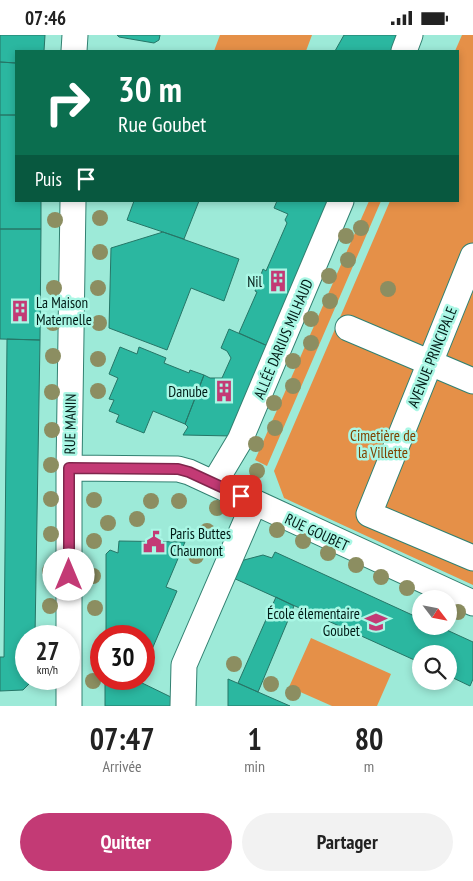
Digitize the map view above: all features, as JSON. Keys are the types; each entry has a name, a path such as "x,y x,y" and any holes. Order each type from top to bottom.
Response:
{"street":[{"path":"74,50 75,35"},
{"path":"404,50 410,35"},
{"name":"RUE MANIN","path":"69,706 72,202"},
{"name":"ALLÉE DARIUS MILHAUD","path":"219,475 240,440 340,202"},
{"name":"AVENUE PRINCIPALE","path":"473,257 369,514 473,559"},
{"path":"348,328 429,364 473,381"},
{"name":"RUE GOUBET","path":"69,468 178,469 189,472 473,603"},
{"path":"183,706 184,665 254,503"}],"green space":[{"path":"220,35 312,35 306,50 214,50"},
{"name":"Cimetière de la Villette","path":"462,35 473,35 473,585 284,498 274,471 390,202 459,202 459,50 455,50"},
{"path":"369,202 381,202 267,466 255,460"},
{"path":"311,638 391,674 377,706 332,706 289,687"}],"building":[{"path":"0,35 45,35 44,50 15,50 15,63 0,62"},
{"path":"117,35 160,35 159,40 154,43 119,37"},
{"path":"344,35 404,35 397,50 336,50"},
{"path":"0,62 15,63 15,115 0,115"},
{"path":"0,115 15,115 15,202 41,202 41,229 0,229"},
{"path":"134,202 199,202 184,239 127,220"},
{"name":"Nil","path":"277,202 333,202 270,347 239,333 257,292 255,291 263,269 266,271 287,223 285,220 288,214 274,208"},
{"name":"La Maison Maternelle","path":"0,229 41,229 40,340 0,339"},
{"path":"163,232 239,259 224,301 191,288 167,350 109,328 111,248"},
{"name":"Danube","path":"229,329 270,347 232,436 183,435 188,427 185,424 204,375 210,378 222,378 231,358 227,351 221,348"},
{"path":"7,339 40,340 35,625 15,625 15,690 23,690 0,691 0,657 4,657"},
{"path":"120,347 137,354 139,347 166,358 164,363 189,373 190,370 204,375 185,424 153,411 144,433 116,422 119,415 109,411 114,400 109,399 118,378 109,374"},
{"path":"119,541 185,542 166,587 177,591 155,642 155,625 106,625 106,554 110,550 118,553"},
{"name":"École élementaire Goubet","path":"275,552 412,615 412,635 458,635 473,642 473,679 470,686 457,680 457,645 412,645 412,659 231,577 239,564 244,560 263,555 272,558"},
{"path":"276,597 294,606 258,692 238,683"},
{"path":"228,679 258,692 290,706 228,706"},
{"path":"155,689 175,699 175,706 105,706 105,690"}],"place":[{"name":"Nil","path":"278,281"},
{"name":"La Maison Maternelle","path":"20,311"},
{"name":"Danube","path":"224,391"},
{"name":"Paris Buttes Chaumont","path":"154,542"},
{"name":"École élementaire Goubet","path":"376,622"}],"route":[{"path":"69,575 69,468 178,469 189,472 241,496"}]}
